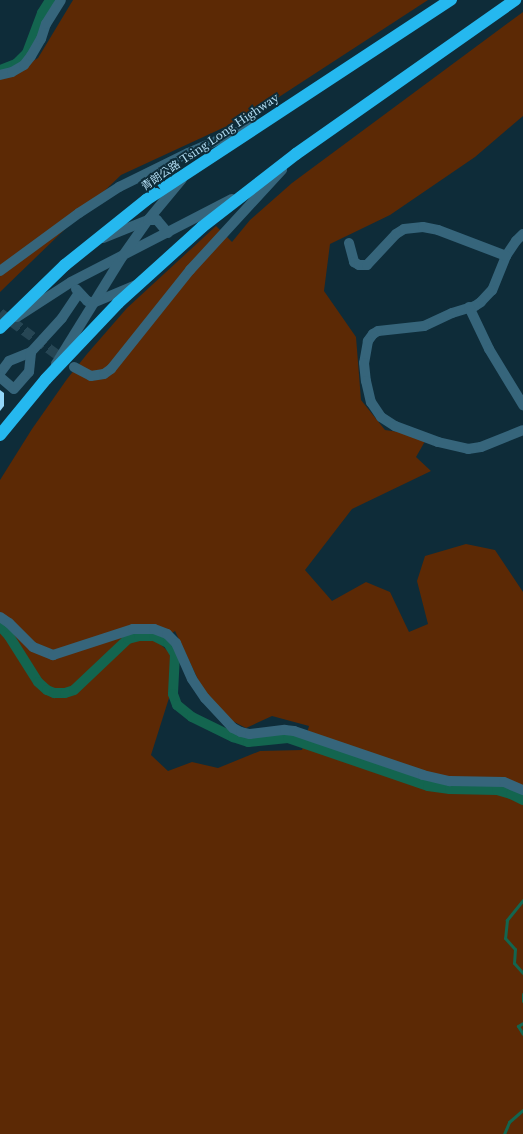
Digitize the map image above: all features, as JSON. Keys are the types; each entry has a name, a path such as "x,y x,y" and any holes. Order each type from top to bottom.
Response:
{"highway":[{"name":"青朗公路 Tsing Long Highway","path":"0,328 47,281 89,244 146,200 451,0"},
{"path":"0,435 66,357 138,284 185,241 246,191 296,154 515,0"}],"street":[{"path":"0,75 12,72 24,65 41,39 46,24 60,0"},
{"path":"0,271 85,209 135,178 269,118"},
{"path":"74,367 91,376 104,374 111,369 190,270 296,154"},
{"path":"46,379 90,302 148,220 190,170"},
{"path":"0,328 71,282 122,257 246,191"},
{"path":"89,244 148,220 157,220 168,233"},
{"path":"349,243 354,262 359,265 367,264 396,234 404,229 423,228 438,230 506,256"},
{"path":"523,234 516,240 506,256 492,290 482,302 452,312 424,326 384,329 373,334 368,341 364,363 366,381 371,402 381,417 391,424 462,448 473,449 523,430"},
{"path":"71,282 79,294 90,302"},
{"path":"62,318 90,302 138,284"},
{"path":"0,373 9,361 31,352 62,318 79,294"},
{"path":"469,307 489,349 523,405"},
{"path":"0,377 14,389 29,372 31,352"},
{"path":"0,617 9,623 33,647 53,655 133,629 154,629 167,634 176,643 192,679 204,698 233,728 241,732 250,734 285,730 294,731 423,775 450,781 504,782 523,790"}],"shaded area":[{"path":"73,0 428,0 253,114 121,175 0,292 0,78 5,78 38,58"},
{"path":"523,12 523,116 475,157 390,215 330,244 324,291 356,337 361,400 385,430 428,436 416,457 431,471 352,509 305,570 332,601 366,582 390,592 409,632 428,624 417,581 425,556 466,544 495,550 523,592 523,1134 0,1134 0,480 32,429 67,379 127,308 216,226 232,242 250,220 292,183","holes":["175,631 213,711 246,728 272,716 309,726 302,750 260,751 218,768 192,762 168,771 151,755 169,698 172,655 159,643"]}],"building":[{"path":"0,390 4,393 4,406 0,411"}],"waterway":[{"path":"0,70 16,64 27,53 42,13 50,0"},
{"path":"0,626 9,636 38,682 47,690 54,693 65,693 74,690 128,639 139,636 154,636 168,643 175,654 173,694 177,705 192,717 233,737 248,742 288,738 428,786 450,789 497,790 511,794 523,800"},
{"path":"523,900 507,920 505,938 515,949 514,963 523,973"},
{"path":"523,994 523,1001"},
{"path":"523,1023 518,1026 523,1034"},
{"path":"504,1134 509,1122 523,1110"}],"tunnel":[{"path":"0,313 67,362"}]}
